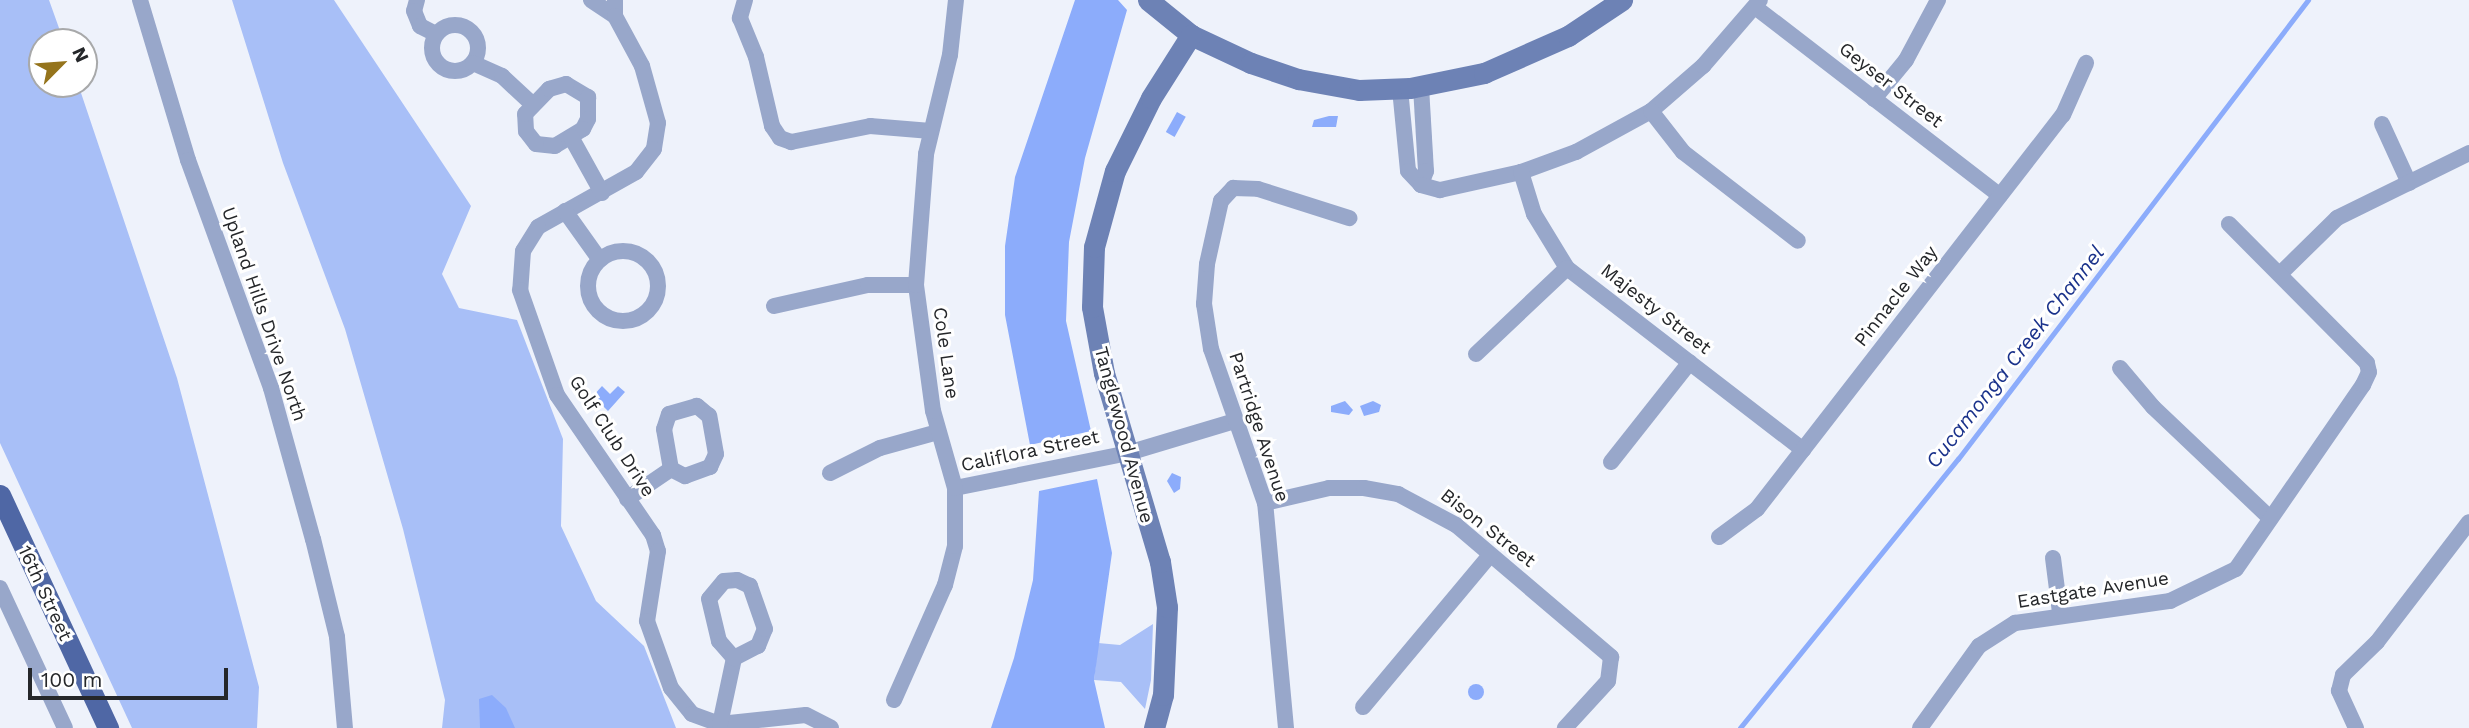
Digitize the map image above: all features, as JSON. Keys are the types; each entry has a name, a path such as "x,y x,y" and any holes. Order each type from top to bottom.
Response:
{"main road":[{"name":"16th Street","path":"0,495 108,728"}],"street":[{"name":"Upland Hills Drive North","path":"140,0 188,160 271,388 337,637 345,728"},
{"path":"417,0 414,11 419,26 436,33"},
{"path":"591,0 615,8"},
{"name":"Cole Lane","path":"894,700 945,585 956,546 955,488 938,432 923,356 916,285 922,182 930,131 950,55 956,0"},
{"path":"1148,0 1191,36 1298,79 1359,90 1410,88 1521,60 1578,30 1622,0"},
{"path":"1874,99 1922,36 1938,0"},
{"path":"743,2 740,18 756,57 772,126 780,138 791,142 870,126 930,131"},
{"path":"1410,88 1426,171 1421,185 1440,190 1521,173 1576,152 1651,111 1703,66 1757,3"},
{"name":"Geyser Street","path":"1757,3 1874,99 2000,196"},
{"name":"Golf Club Drive","path":"615,8 642,66 658,123 654,149 636,172 538,227 523,251 520,290 557,396 653,535 658,551 647,621 671,688 692,714 720,724"},
{"path":"450,25 466,28 476,39 473,62 461,71 440,66 432,54 436,33 450,25"},
{"name":"Tanglewood Avenue","path":"1154,728 1163,695 1167,607 1160,562 1104,373 1092,307 1094,247 1115,171 1151,98 1191,36"},
{"path":"473,62 502,76 532,104"},
{"name":"Pinnacle Way","path":"1719,537 1757,509 2063,115 2086,63"},
{"path":"555,86 578,88 588,97 588,119 571,138 555,146 536,144 525,121 532,104 555,86"},
{"path":"1651,111 1683,152 1798,241"},
{"path":"2382,124 2409,184"},
{"path":"571,138 602,193"},
{"path":"2229,224 2280,274 2337,218 2469,153"},
{"name":"Majesty Street","path":"1521,173 1534,214 1567,268 1803,450"},
{"name":"Partridge Avenue","path":"1286,728 1265,503 1211,349 1204,304 1214,223 1222,201 1233,188 1258,189 1349,218"},
{"path":"565,211 600,260"},
{"path":"632,252 650,264 657,295 645,313 623,321 601,313 593,303 589,280 600,260 632,252"},
{"path":"1476,354 1567,268"},
{"name":"Eastgate Avenue","path":"1920,728 1979,646 2015,623 2060,613 2170,601 2206,588 2236,569 2363,385 2369,372 2367,363 2280,274"},
{"path":"774,306 868,285 916,285"},
{"path":"1611,462 1690,362"},
{"path":"2120,368 2153,407 2270,518"},
{"path":"696,406 709,416 716,454 710,467 685,476 671,469 664,429 669,414 696,406"},
{"name":"Califlora Street","path":"955,488 1128,453 1235,421"},
{"path":"830,473 880,448 938,432"},
{"path":"627,499 671,469"},
{"name":"Bison Street","path":"1265,503 1329,488 1398,494 1428,506 1602,646 1613,666 1608,681 1564,728"},
{"path":"2356,728 2338,684 2348,666 2377,642 2469,522"},
{"path":"1363,707 1490,555"},
{"path":"2053,558 2060,613"},
{"path":"737,580 750,586 765,629 758,646 734,658 719,641 709,598 724,581 737,580"},
{"path":"0,588 65,728"},
{"path":"734,658 720,724 806,715 831,728"}],"shaded area":[{"path":"0,0 49,0 59,28 28,28 28,98 83,98 177,378 259,687 257,728 132,728 0,443"},
{"path":"232,0 334,0 471,206 442,274 459,308 517,320 563,439 561,526 596,601 644,646 676,728 442,728 445,700 403,529 345,329 283,163"},
{"path":"1075,0 1118,0 1127,10 1085,158 1069,242 1066,321 1091,431 1030,445 1005,315 1005,246 1015,177"},
{"path":"1177,112 1186,117 1175,137 1166,132"},
{"path":"1338,116 1336,127 1312,127 1314,120"},
{"path":"602,386 610,394 618,386 625,392 608,411 593,396"},
{"path":"1345,401 1353,410 1349,415 1331,412 1331,406"},
{"path":"1373,401 1381,405 1379,412 1364,416 1360,406"},
{"path":"1172,473 1181,477 1180,489 1174,493 1167,481"},
{"path":"1097,479 1112,553 1094,680 1105,728 991,728 1014,658 1033,580 1039,491"},
{"path":"1153,624 1151,680 1145,709 1121,682 1094,680 1098,643 1120,645"},
{"path":"1476,684 1484,692 1476,700 1468,692"},
{"path":"492,695 506,708 515,728 480,728 479,699"}],"waterway":[{"name":"Cucamonga Creek Channel","path":"1740,728 1958,459 2308,0"}]}
